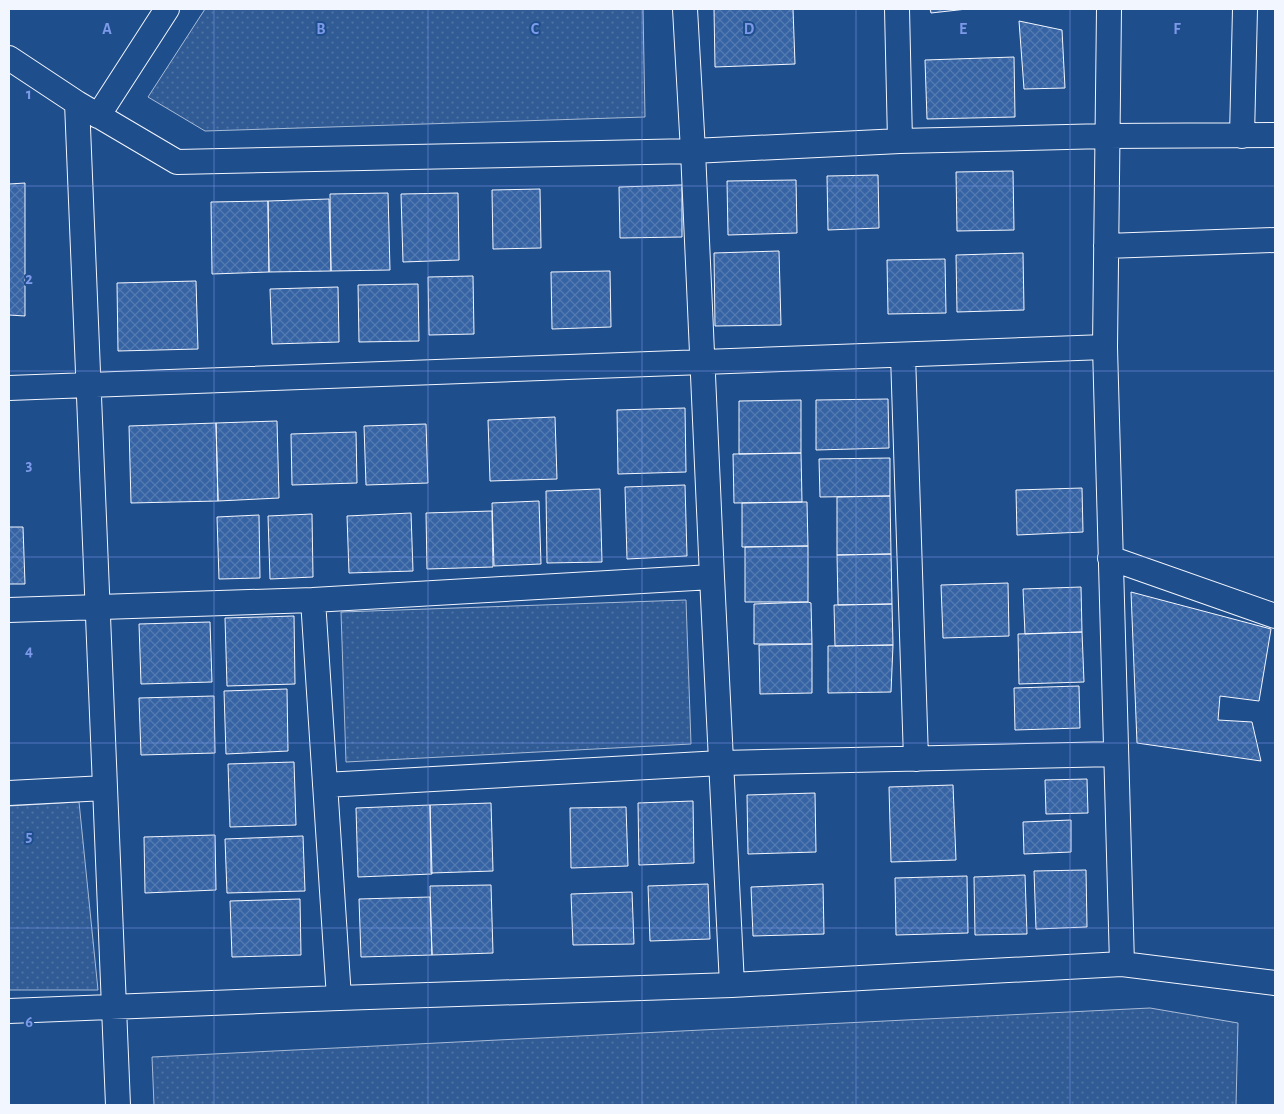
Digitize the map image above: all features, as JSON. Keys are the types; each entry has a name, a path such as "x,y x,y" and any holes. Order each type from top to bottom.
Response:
{"street":[{"path":"98,116 167,9"},
{"path":"685,9 732,985"},
{"path":"897,9 900,141"},
{"path":"1108,9 1105,347 1122,964"},
{"path":"1242,136 1245,9"},
{"path":"9,58 98,116 177,162 693,151 900,141 1107,136 1275,135"},
{"path":"77,103 118,1105"},
{"path":"1106,246 1275,240"},
{"path":"9,388 1105,347"},
{"path":"903,354 916,759"},
{"path":"1110,558 1275,616"},
{"path":"9,610 313,600 712,577"},
{"path":"313,600 339,998"},
{"path":"325,785 721,763 1116,754"},
{"path":"9,793 105,788"},
{"path":"9,1011 732,985 1122,964 1275,983"}],"shaded area":[{"path":"205,9 643,9 645,117 205,131 148,97"},
{"path":"686,600 691,744 346,762 341,612"},
{"path":"79,802 98,990 9,990 9,806"},
{"path":"1150,1008 1238,1023 1236,1105 154,1105 152,1057"}],"building":[{"path":"714,9 793,9 795,64 715,67"},
{"path":"930,9 967,9 931,13"},
{"path":"1019,21 1062,30 1065,88 1024,89"},
{"path":"1014,57 1015,117 927,119 925,60"},
{"path":"1013,171 1014,230 957,231 956,172"},
{"path":"878,175 879,228 828,230 827,176"},
{"path":"796,180 797,233 728,235 727,181"},
{"path":"25,183 25,316 9,315 9,184"},
{"path":"682,185 682,237 620,238 619,187"},
{"path":"540,189 541,248 493,249 492,190"},
{"path":"388,193 390,270 331,271 330,194"},
{"path":"458,193 459,260 403,262 401,194"},
{"path":"329,199 331,271 269,272 268,201"},
{"path":"268,201 269,272 212,274 211,202"},
{"path":"779,251 781,325 715,326 714,253"},
{"path":"1023,253 1024,310 957,312 956,255"},
{"path":"945,259 946,313 888,314 887,260"},
{"path":"610,271 611,327 552,329 551,272"},
{"path":"473,276 474,334 429,335 428,277"},
{"path":"196,281 198,349 118,351 117,283"},
{"path":"418,284 419,341 359,342 358,285"},
{"path":"338,287 339,342 272,344 270,289"},
{"path":"888,399 889,448 816,450 816,400"},
{"path":"801,400 801,453 739,454 739,401"},
{"path":"685,408 686,472 618,474 617,410"},
{"path":"555,417 557,479 490,481 488,420"},
{"path":"277,421 279,498 218,501 216,423"},
{"path":"216,423 218,501 131,503 129,426"},
{"path":"426,424 428,483 366,485 364,426"},
{"path":"356,432 357,483 292,485 291,434"},
{"path":"801,453 802,502 734,503 733,454"},
{"path":"890,458 890,496 820,497 819,459"},
{"path":"685,485 687,556 627,559 625,487"},
{"path":"1082,488 1083,532 1017,535 1016,490"},
{"path":"600,489 602,562 547,563 546,491"},
{"path":"890,496 891,554 837,555 837,497"},
{"path":"539,501 541,564 494,566 492,503"},
{"path":"807,502 808,546 742,547 742,503"},
{"path":"492,511 493,567 427,569 426,513"},
{"path":"411,513 413,571 349,573 347,516"},
{"path":"312,514 313,577 270,579 268,516"},
{"path":"259,515 260,578 219,579 217,517"},
{"path":"9,527 23,527 25,584 9,584"},
{"path":"808,546 808,602 745,602 745,547"},
{"path":"891,554 892,604 838,605 837,555"},
{"path":"1008,583 1009,636 943,638 941,585"},
{"path":"1081,587 1082,632 1025,634 1023,589"},
{"path":"1131,592 1271,629 1259,701 1220,696 1218,720 1252,722 1261,761 1137,743"},
{"path":"811,603 812,644 754,644 754,604"},
{"path":"892,604 893,645 835,646 834,605"},
{"path":"294,616 295,684 227,686 225,618"},
{"path":"210,622 212,682 141,684 139,624"},
{"path":"1082,632 1084,682 1019,684 1018,634"},
{"path":"812,644 812,693 760,694 759,645"},
{"path":"893,645 891,692 828,693 828,646"},
{"path":"1079,686 1080,728 1015,730 1014,688"},
{"path":"287,689 288,751 226,754 224,691"},
{"path":"214,696 215,753 141,755 139,698"},
{"path":"294,762 296,825 230,827 228,764"},
{"path":"1087,779 1088,813 1046,814 1045,780"},
{"path":"953,785 956,860 891,862 889,787"},
{"path":"815,793 816,852 748,854 747,795"},
{"path":"693,801 694,863 639,865 638,803"},
{"path":"491,803 493,871 431,873 430,805"},
{"path":"430,805 432,874 358,877 356,808"},
{"path":"626,807 628,866 571,868 570,808"},
{"path":"1071,820 1071,852 1024,854 1023,822"},
{"path":"215,835 216,890 145,893 144,837"},
{"path":"303,836 305,891 227,893 225,839"},
{"path":"1086,870 1087,927 1036,929 1034,871"},
{"path":"1025,875 1027,934 975,935 974,877"},
{"path":"967,876 968,933 896,935 895,878"},
{"path":"708,884 710,939 650,941 648,886"},
{"path":"823,884 824,934 753,936 751,887"},
{"path":"491,885 493,953 432,955 430,886"},
{"path":"632,892 634,944 573,945 571,894"},
{"path":"430,897 432,955 361,957 359,899"},
{"path":"300,899 301,955 232,957 230,901"}]}
